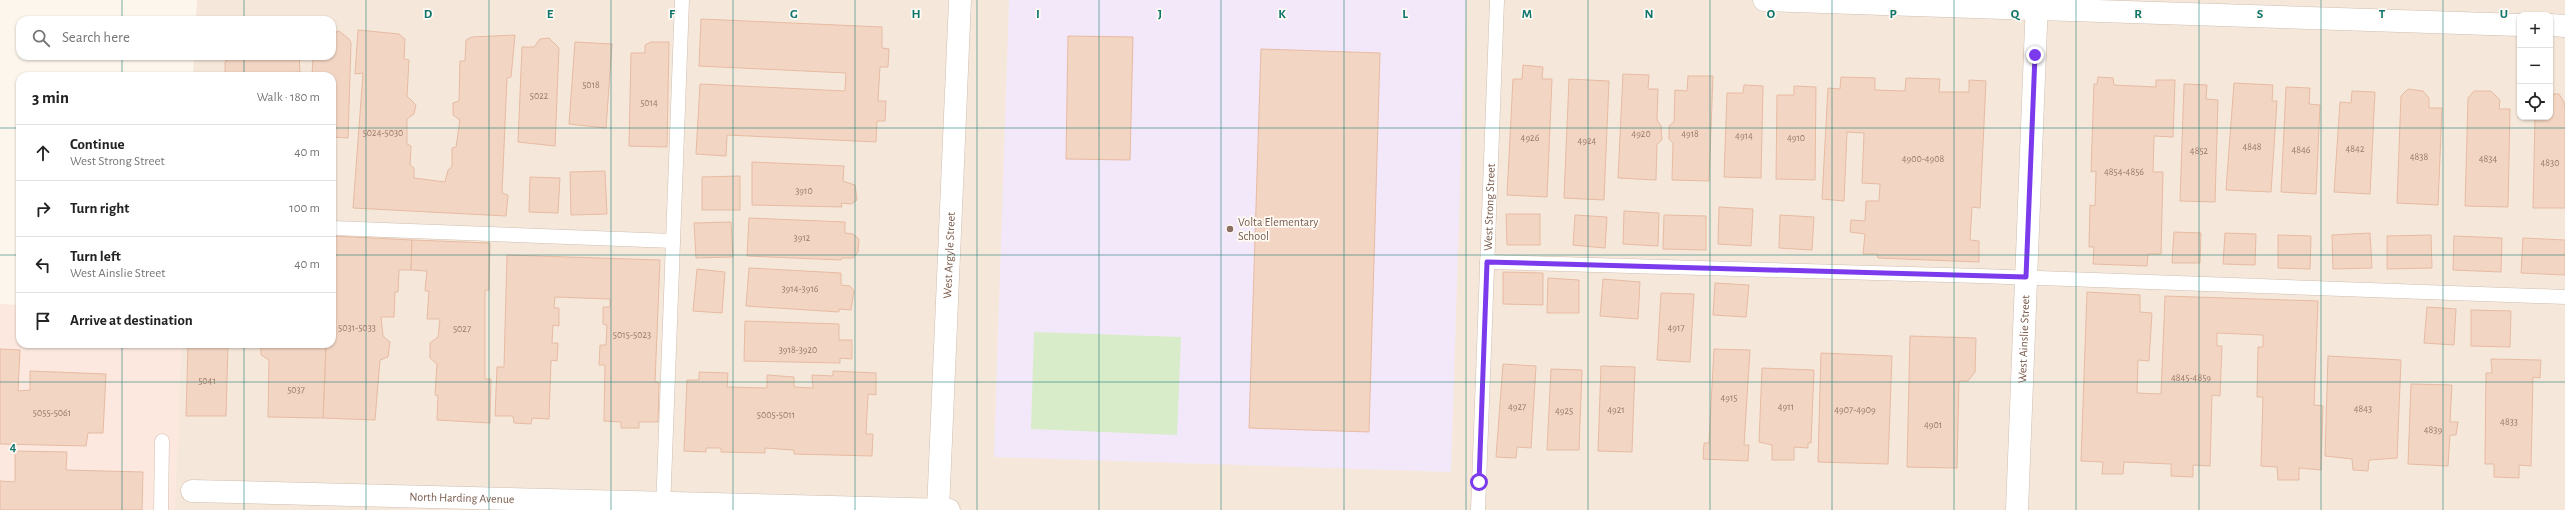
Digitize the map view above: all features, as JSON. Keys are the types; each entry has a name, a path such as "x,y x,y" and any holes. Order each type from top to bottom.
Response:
{"street":[{"name":"West Argyle Street","path":"938,510 960,0"},
{"path":"1764,0 2037,5 2517,25"},
{"name":"West Ainslie Street","path":"2017,510 2037,5"},
{"path":"2553,26 2565,26"},
{"name":"North Harding Avenue","path":"192,491 663,506 948,510"}],"lane":[{"path":"663,506 682,0"},
{"name":"West Strong Street","path":"1478,510 1497,0"},
{"path":"336,228 673,241"},
{"path":"1487,262 2026,277 2565,297"},
{"path":"160,510 162,441"}],"shaded area":[{"path":"197,0 2565,0 2565,510 174,510 181,348 336,348 336,72 193,72 194,60 336,60 336,16 196,16"},
{"name":"Volta Elementary School","path":"1009,0 1466,0 1451,472 994,457"},
{"path":"0,304 16,305 16,348 181,348 175,510 0,510"}],"green space":[{"path":"1034,332 1181,337 1177,435 1031,429"}],"building":[{"path":"701,19 882,27 882,48 889,49 888,67 880,67 878,101 886,101 885,121 877,121 876,142 727,135 726,156 696,154 700,84 845,91 846,73 699,66"},
{"path":"358,30 399,34 405,39 404,59 409,60 407,96 416,105 414,114 407,119 407,144 411,146 410,165 414,168 414,178 445,182 448,170 452,167 452,148 456,147 460,120 453,115 453,103 459,101 460,61 465,61 466,40 472,37 515,35 511,77 507,78 502,193 508,195 506,216 353,208 363,73 355,74"},
{"path":"339,31 349,39 351,43 348,138 336,137 336,72 312,72 313,60 336,60 336,32"},
{"path":"1068,36 1133,37 1130,160 1066,159"},
{"path":"549,38 559,48 555,146 518,142 522,47 534,47 540,39"},
{"path":"575,42 612,44 606,128 569,124"},
{"path":"651,42 669,42 667,147 629,146 631,53 645,53 645,45"},
{"path":"1261,49 1380,53 1369,432 1249,428"},
{"path":"227,60 299,60 300,72 225,72 225,62"},
{"path":"1523,65 1543,67 1542,79 1552,79 1547,197 1507,195 1513,79 1522,79"},
{"path":"1623,74 1649,75 1648,89 1658,89 1657,120 1661,126 1662,140 1657,144 1656,180 1618,178"},
{"path":"1688,76 1713,76 1709,181 1672,180 1673,143 1669,139 1669,126 1674,122 1675,90 1687,91"},
{"path":"1841,77 1875,78 1875,90 1905,91 1906,78 1940,79 1939,92 1969,92 1969,80 1986,81 1980,208 1972,207 1970,240 1979,241 1979,262 1878,258 1877,254 1863,254 1865,234 1850,232 1851,220 1865,221 1866,201 1879,201 1880,184 1862,183 1864,133 1847,132 1844,201 1822,199 1828,88 1840,89"},
{"path":"2098,77 2113,78 2114,85 2156,87 2156,80 2175,80 2173,137 2154,136 2153,172 2163,172 2161,254 2148,254 2147,266 2093,264 2094,247 2089,247 2090,205 2095,206 2096,171 2091,172 2094,84 2097,84"},
{"path":"1569,79 1609,81 1604,200 1564,198"},
{"path":"2234,83 2273,85 2272,101 2277,101 2271,192 2226,190"},
{"path":"2184,84 2207,85 2206,99 2218,100 2215,202 2180,201"},
{"path":"1744,85 1763,86 1761,178 1724,177 1727,93 1743,93"},
{"path":"1794,86 1816,87 1815,180 1776,179 1777,95 1794,95"},
{"path":"2286,87 2310,88 2309,104 2320,105 2316,194 2281,192"},
{"path":"2408,89 2423,91 2429,98 2429,108 2442,108 2438,205 2397,203 2401,96"},
{"path":"2352,91 2375,92 2370,194 2334,192 2340,102 2351,103"},
{"path":"2474,91 2491,91 2500,100 2499,109 2510,109 2508,207 2465,206 2468,98"},
{"path":"2553,94 2559,94 2564,102 2565,110 2565,208 2533,208 2535,120 2553,120"},
{"path":"752,162 844,166 843,181 855,185 857,200 851,204 841,203 842,207 752,205"},
{"path":"605,171 607,214 571,215 570,172"},
{"path":"740,176 740,210 702,210 702,177"},
{"path":"530,177 560,178 558,213 529,212"},
{"path":"1719,207 1753,209 1751,246 1718,244"},
{"path":"1624,211 1659,213 1658,246 1623,244"},
{"path":"1506,214 1540,214 1540,245 1507,245"},
{"path":"1575,215 1607,217 1605,248 1573,245"},
{"path":"1664,215 1706,216 1706,250 1663,249"},
{"path":"1780,215 1814,217 1812,250 1779,248"},
{"path":"749,218 845,222 845,233 853,234 859,239 858,252 853,258 842,258 841,260 747,256"},
{"path":"731,222 733,257 696,258 694,223"},
{"path":"2174,232 2201,233 2200,263 2172,263"},
{"path":"2225,233 2256,234 2255,265 2223,264"},
{"path":"2370,233 2372,268 2333,269 2332,235"},
{"path":"2278,235 2311,236 2310,269 2278,268"},
{"path":"2431,235 2432,268 2387,269 2387,236"},
{"path":"336,236 412,240 411,270 399,270 398,292 395,292 394,317 381,317 383,336 390,342 388,357 380,360 375,420 323,418 326,348 336,348"},
{"path":"2454,236 2502,238 2501,272 2453,270"},
{"path":"2523,238 2565,240 2565,275 2521,273"},
{"path":"412,240 490,243 489,290 485,290 485,379 491,379 490,423 437,420 438,396 435,395 437,364 430,358 430,343 438,337 440,319 427,319 429,291 425,291 427,271 411,270"},
{"path":"507,255 660,260 655,382 659,383 658,422 639,422 639,428 621,428 621,422 604,421 605,365 599,365 600,345 606,345 607,325 603,324 603,307 610,307 610,299 555,297 554,308 559,308 559,326 553,325 552,343 558,343 557,361 551,360 549,419 532,418 531,424 514,423 513,416 495,416 497,367 504,367"},
{"path":"749,268 841,273 841,285 850,286 854,291 851,310 839,309 839,312 746,306"},
{"path":"697,269 725,272 722,313 693,311"},
{"path":"1503,272 1543,273 1543,305 1503,304"},
{"path":"1548,278 1579,280 1579,313 1547,313"},
{"path":"1603,279 1640,282 1638,319 1600,316"},
{"path":"1715,283 1749,285 1746,317 1713,315"},
{"path":"2087,292 2140,295 2140,312 2152,313 2149,361 2138,360 2137,393 2161,394 2165,296 2318,301 2314,405 2323,406 2321,470 2299,468 2299,480 2278,480 2277,467 2261,466 2263,397 2257,397 2258,347 2263,347 2263,335 2217,333 2217,346 2222,346 2220,396 2212,395 2210,466 2193,465 2193,477 2171,476 2171,464 2124,462 2123,474 2102,474 2103,462 2081,461"},
{"path":"1661,293 1694,294 1690,362 1657,360"},
{"path":"2427,307 2456,309 2454,345 2424,343"},
{"path":"2471,310 2511,311 2510,347 2471,346"},
{"path":"745,321 839,324 839,340 852,340 852,359 840,358 840,363 744,361"},
{"path":"1910,336 1976,338 1975,372 1968,381 1959,381 1957,468 1907,467"},
{"path":"188,348 228,348 226,416 186,416"},
{"path":"261,348 326,348 323,418 268,417 269,360 261,355"},
{"path":"0,349 20,350 18,391 30,390 30,371 106,374 103,433 88,433 86,446 0,444"},
{"path":"1714,349 1750,350 1744,445 1749,445 1748,461 1703,459 1704,443 1709,443"},
{"path":"1821,353 1892,356 1888,464 1818,462"},
{"path":"2328,356 2401,360 2397,458 2369,460 2368,471 2353,470 2352,459 2325,456"},
{"path":"2491,359 2541,360 2540,378 2533,377 2531,466 2519,465 2519,478 2494,477 2494,464 2485,464 2486,373 2492,373"},
{"path":"1503,364 1536,366 1531,448 1517,447 1516,458 1496,457"},
{"path":"1601,366 1635,367 1632,452 1598,451"},
{"path":"1762,368 1814,370 1811,443 1808,443 1808,448 1794,447 1794,460 1772,460 1772,445 1759,442"},
{"path":"1551,369 1582,370 1579,450 1547,450"},
{"path":"833,371 876,373 876,395 868,394 866,434 873,434 872,456 794,454 794,450 765,448 765,453 721,452 721,448 706,448 706,452 684,451 687,380 699,380 699,372 728,373 727,387 767,388 767,375 794,377 794,387 813,388 812,375 833,376"},
{"path":"2411,384 2452,385 2450,422 2458,422 2456,435 2450,435 2448,466 2408,464"},
{"path":"15,451 67,452 66,470 143,472 142,510 0,510 0,481 15,482"}],"place":[{"name":"Volta Elementary School","path":"1230,229"}],"route":[{"path":"1479,482 1487,262 2026,277 2035,55"}]}
